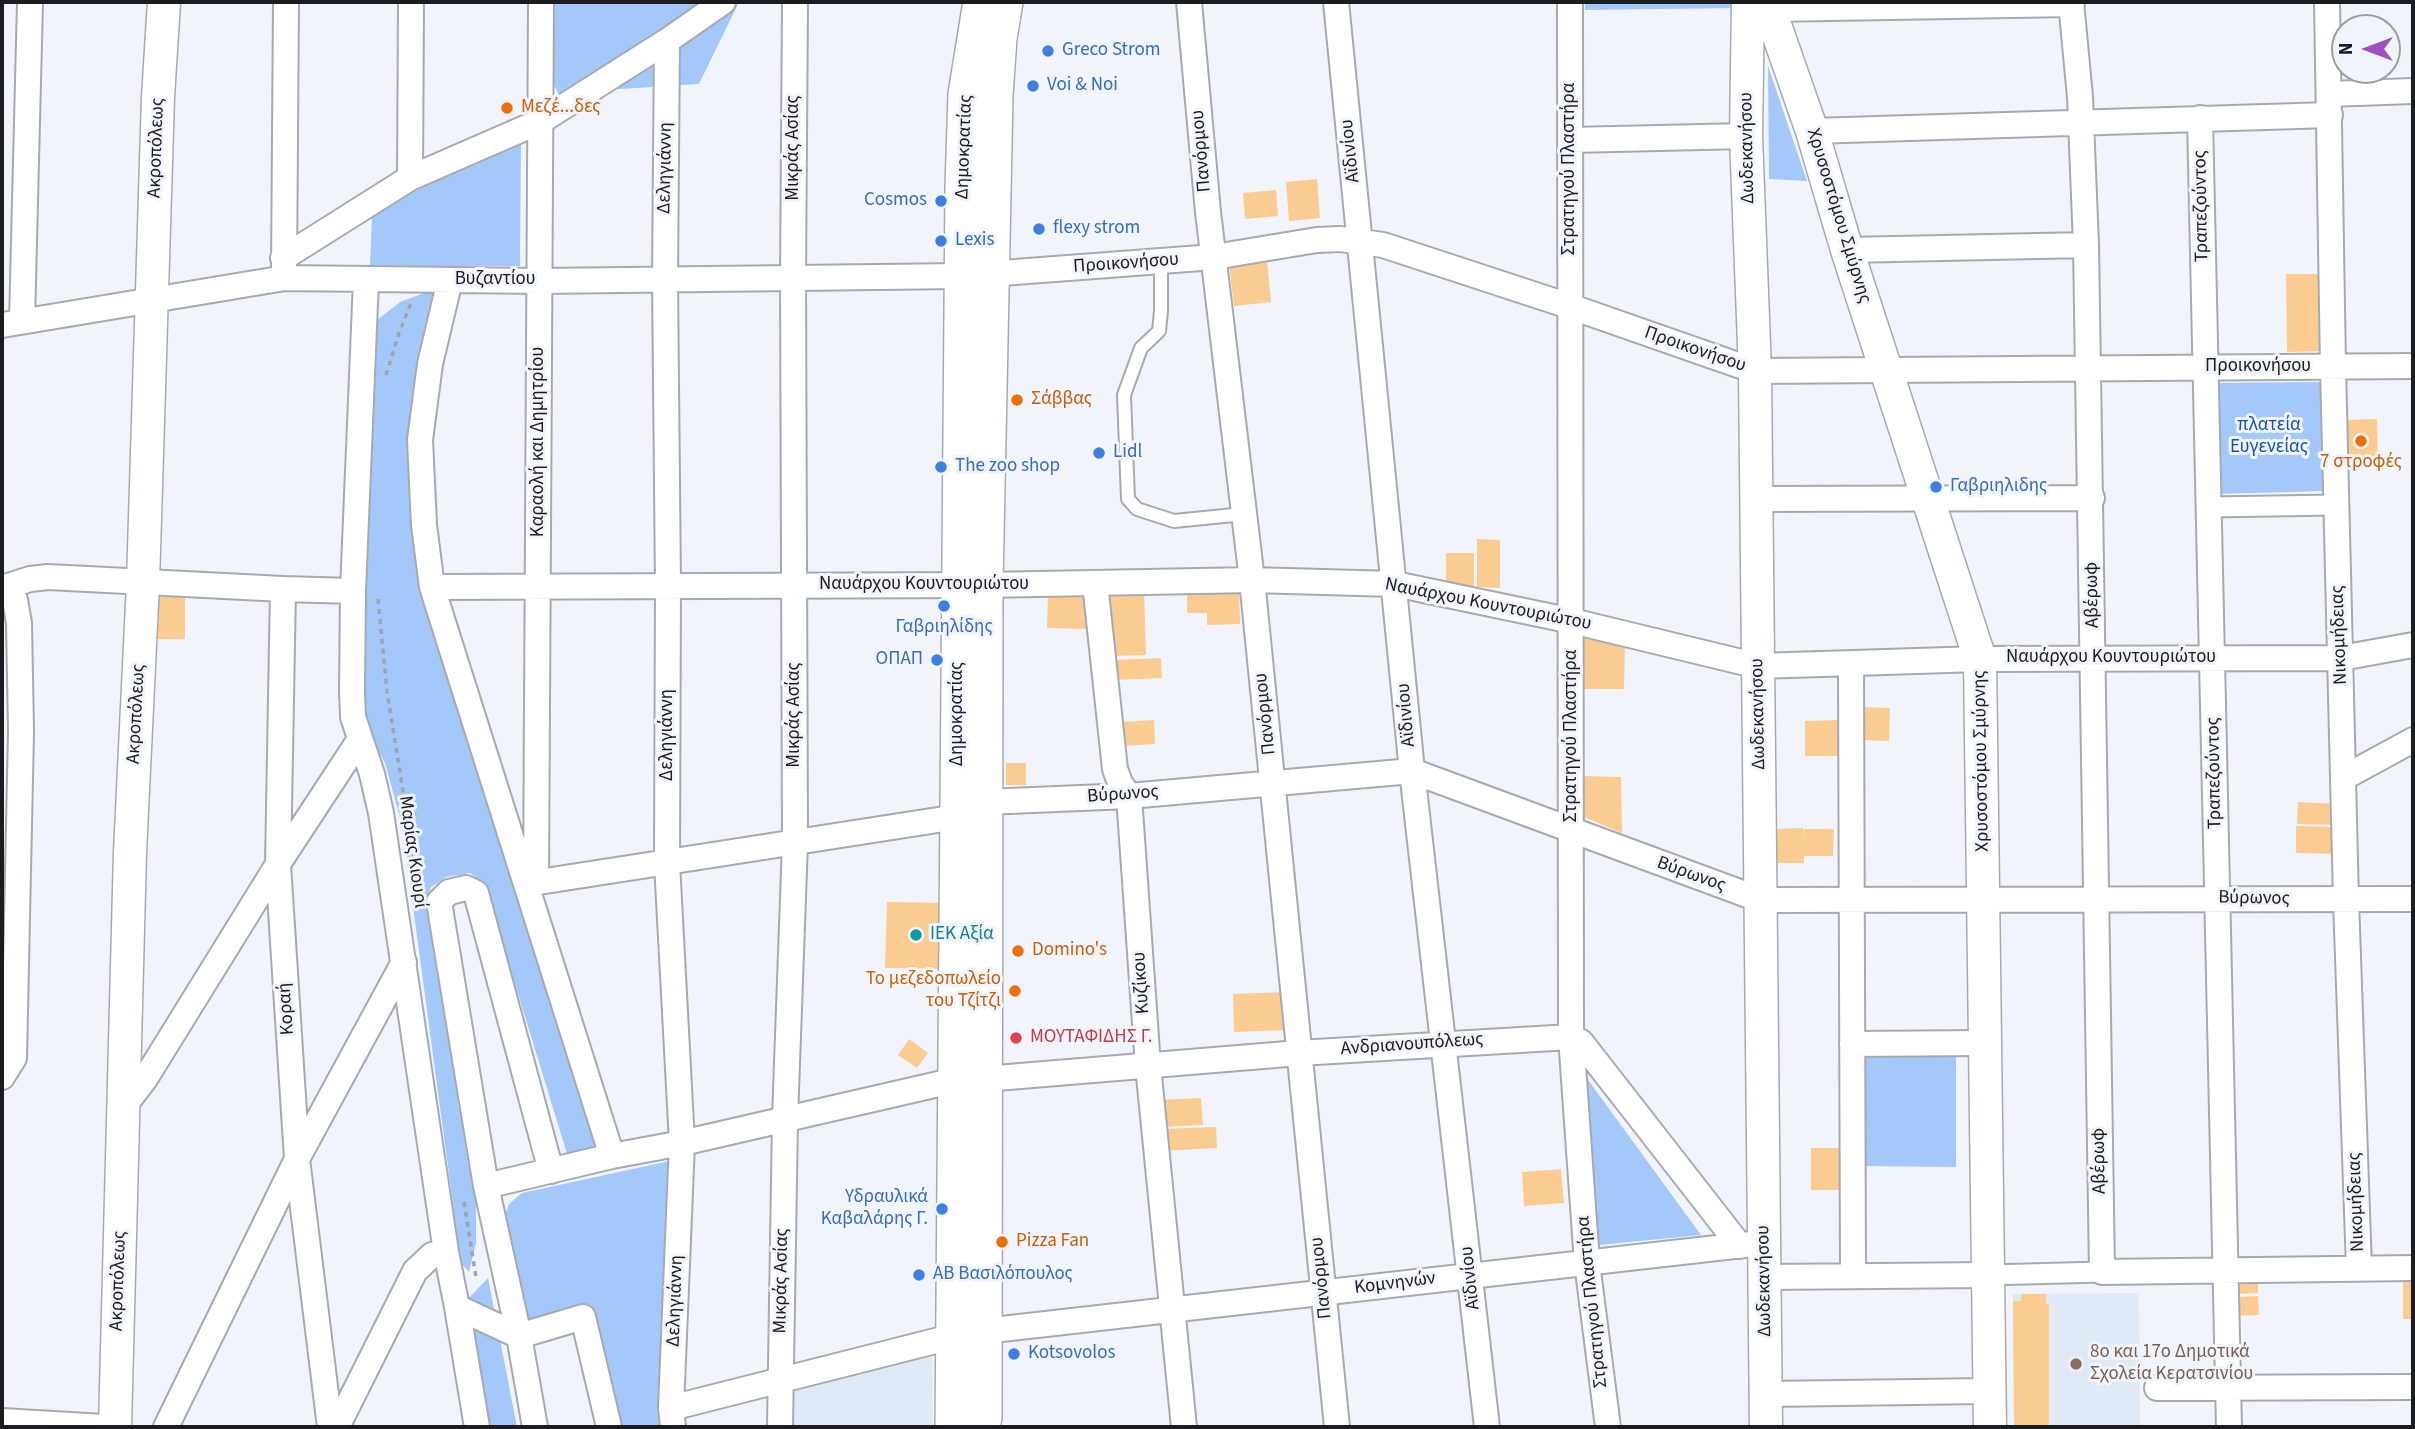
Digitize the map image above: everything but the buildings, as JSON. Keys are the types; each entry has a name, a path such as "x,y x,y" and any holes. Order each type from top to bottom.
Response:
{"main road":[{"name":"Δημοκρατίας","path":"976,1425 969,1333 972,585 977,275 966,94 981,2"},
{"name":"Δημοκρατίας","path":"977,275 1005,2"}],"street":[{"path":"12,323 30,2"},
{"name":"Ακροπόλεως","path":"115,1427 130,852 144,583 158,97 164,2"},
{"path":"284,268 286,2"},
{"path":"410,178 411,2"},
{"name":"Καραολή και Δημητρίου","path":"531,883 538,587 541,2"},
{"path":"284,268 410,178 541,121 723,2"},
{"name":"Μικράς Ασίας","path":"780,1427 785,1119 795,842 795,2"},
{"name":"Πανόρμου","path":"1189,2 1208,212 1273,782 1337,1427"},
{"name":"Αϊδινίου","path":"1336,2 1412,771 1487,1427"},
{"name":"Στρατηγού Πλαστήρα","path":"1570,2 1571,1037 1587,1263 1608,1427"},
{"name":"Νικομήδειας","path":"2327,2 2336,505 2359,1269"},
{"path":"1762,4 2072,3"},
{"name":"Αβέρωφ","path":"2072,3 2086,245 2092,498 2102,1272"},
{"name":"Χρυσοστόμου Σμύρνης","path":"1762,4 1812,131 1847,250 1980,659 1990,1427"},
{"name":"Δωδεκανήσου","path":"1762,4 1746,136 1755,371 1761,900 1752,1244 1765,1277 1766,1427"},
{"name":"Δεληγιάννη","path":"667,41 667,863 682,1143 672,1418"},
{"path":"1812,131 2200,118 2329,104 2413,91"},
{"name":"Τραπεζούντος","path":"2200,118 2229,1427"},
{"path":"1571,140 1746,136"},
{"name":"Προικονήσου","path":"977,275 1214,257 1317,240 1360,241 1383,245 1569,306 1755,371 2413,366"},
{"path":"1847,250 2086,245"},
{"name":"Βυζαντίου","path":"12,323 153,300 284,268 366,280 540,281 977,275"},
{"name":"Μαρίας Κιουρί","path":"366,280 353,591 353,717 381,813 446,1252 477,1427"},
{"path":"450,280 430,364 420,440 424,525 432,587 531,883 612,1156"},
{"path":"1756,499 2092,498"},
{"path":"2209,507 2336,505"},
{"path":"2,1077 14,1058 22,731 19,623 15,600 5,588 30,579 48,577 353,591"},
{"name":"Ναυάρχου Κουντουριώτου","path":"432,587 972,585 1252,580 1395,584 1572,621 1758,666 1980,659 2341,658 2413,645"},
{"name":"Κυζίκου","path":"1095,583 1115,768 1120,783 1129,796 1148,1066 1184,1427"},
{"name":"Κοραή","path":"283,589 278,864 297,1159 330,1427"},
{"path":"1851,665 1853,1276"},
{"path":"125,1105 145,1079 278,864 360,739"},
{"path":"2345,777 2413,740"},
{"name":"Βύρωνος","path":"531,883 795,842 971,809 1412,771 1761,900 2413,899"},
{"name":"Μαρίας Κιουρί","path":"535,1427 519,1336 474,1188 439,902 449,892 466,888 476,893 551,1171"},
{"path":"166,1427 297,1159 404,962"},
{"path":"1571,1037 1580,1042 1752,1244"},
{"name":"Ανδριανουπόλεως","path":"474,1188 970,1079 1443,1042 1571,1037"},
{"path":"1852,1044 1985,1043"},
{"name":"Κομνηνών","path":"672,1418 781,1378 969,1333 1752,1244"},
{"path":"337,1427 415,1271 432,1255 446,1252"},
{"path":"1765,1277 2413,1268"},
{"path":"457,1307 519,1336 583,1317 609,1427"},
{"path":"2157,1388 2413,1387"},
{"path":"1766,1394 1989,1391"},
{"path":"2,1420 104,1427"}],"lane":[{"path":"1161,261 1161,312 1158,331 1141,348 1124,395 1128,499 1137,509 1174,521 1244,514"}],"path":[{"path":"385,379 399,333 421,280"},
{"name":"Μαρίας Κιουρί","path":"378,593 388,702 407,820"},
{"path":"474,1188 484,1319"}],"shaded area":[{"name":"8ο και 17ο Δημοτικά Σχολεία Κερατσινίου","path":"2139,1293 2140,1427 2014,1427 2013,1294"},
{"path":"932,1350 933,1427 791,1427 792,1391"}],"green space":[{"path":"541,2 739,2 699,84 558,93 541,60"},
{"path":"1585,2 1737,2 1737,8 1585,10"},
{"path":"1768,66 1807,181 1769,179"},
{"path":"509,136 521,138 520,266 370,266 372,215"},
{"path":"435,289 446,289 426,375 425,561 606,1150 568,1157 484,883 470,873 446,877 430,888 430,911 476,1201 476,1243 469,1272 461,1263 402,825 385,763 365,726 359,644 372,324 400,302"},
{"name":"πλατεία Ευγενείας","path":"2323,382 2325,491 2216,494 2211,383"},
{"path":"1860,1050 1956,1050 1956,1167 1860,1166"},
{"path":"1583,1073 1701,1235 1599,1245"},
{"path":"674,1160 667,1427 616,1427 587,1306 526,1327 502,1224 509,1204 522,1193"},
{"path":"488,1278 517,1427 486,1427 465,1302"}],"place":[{"name":"Greco Strom","path":"1048,51"},
{"name":"Voi & Noi","path":"1033,86"},
{"name":"Μεζέ...δες","path":"507,108"},
{"name":"Cosmos","path":"941,201"},
{"name":"flexy strom","path":"1039,229"},
{"name":"Lexis","path":"941,241"},
{"name":"Σάββας","path":"1017,400"},
{"name":"7 στροφές","path":"2361,441"},
{"name":"Lidl","path":"1099,453"},
{"name":"The zoo shop","path":"941,467"},
{"name":"Γαβριηλιδης","path":"1936,487"},
{"name":"Γαβριηλίδης","path":"944,606"},
{"name":"ΟΠΑΠ","path":"937,660"},
{"name":"ΙΕΚ Αξία","path":"916,935"},
{"name":"Domino's","path":"1018,951"},
{"name":"Το μεζεδοπωλείο του Τζίτζι","path":"1015,991"},
{"name":"ΜΟΥΤΑΦΙΔΗΣ Γ.","path":"1016,1038"},
{"name":"Υδραυλικά Καβαλάρης Γ.","path":"942,1209"},
{"name":"Pizza Fan","path":"1002,1242"},
{"name":"ΑΒ Βασιλόπουλος","path":"919,1275"},
{"name":"Kotsovolos","path":"1014,1354"},
{"name":"8ο και 17ο Δημοτικά Σχολεία Κερατσινίου","path":"2076,1364"}]}
